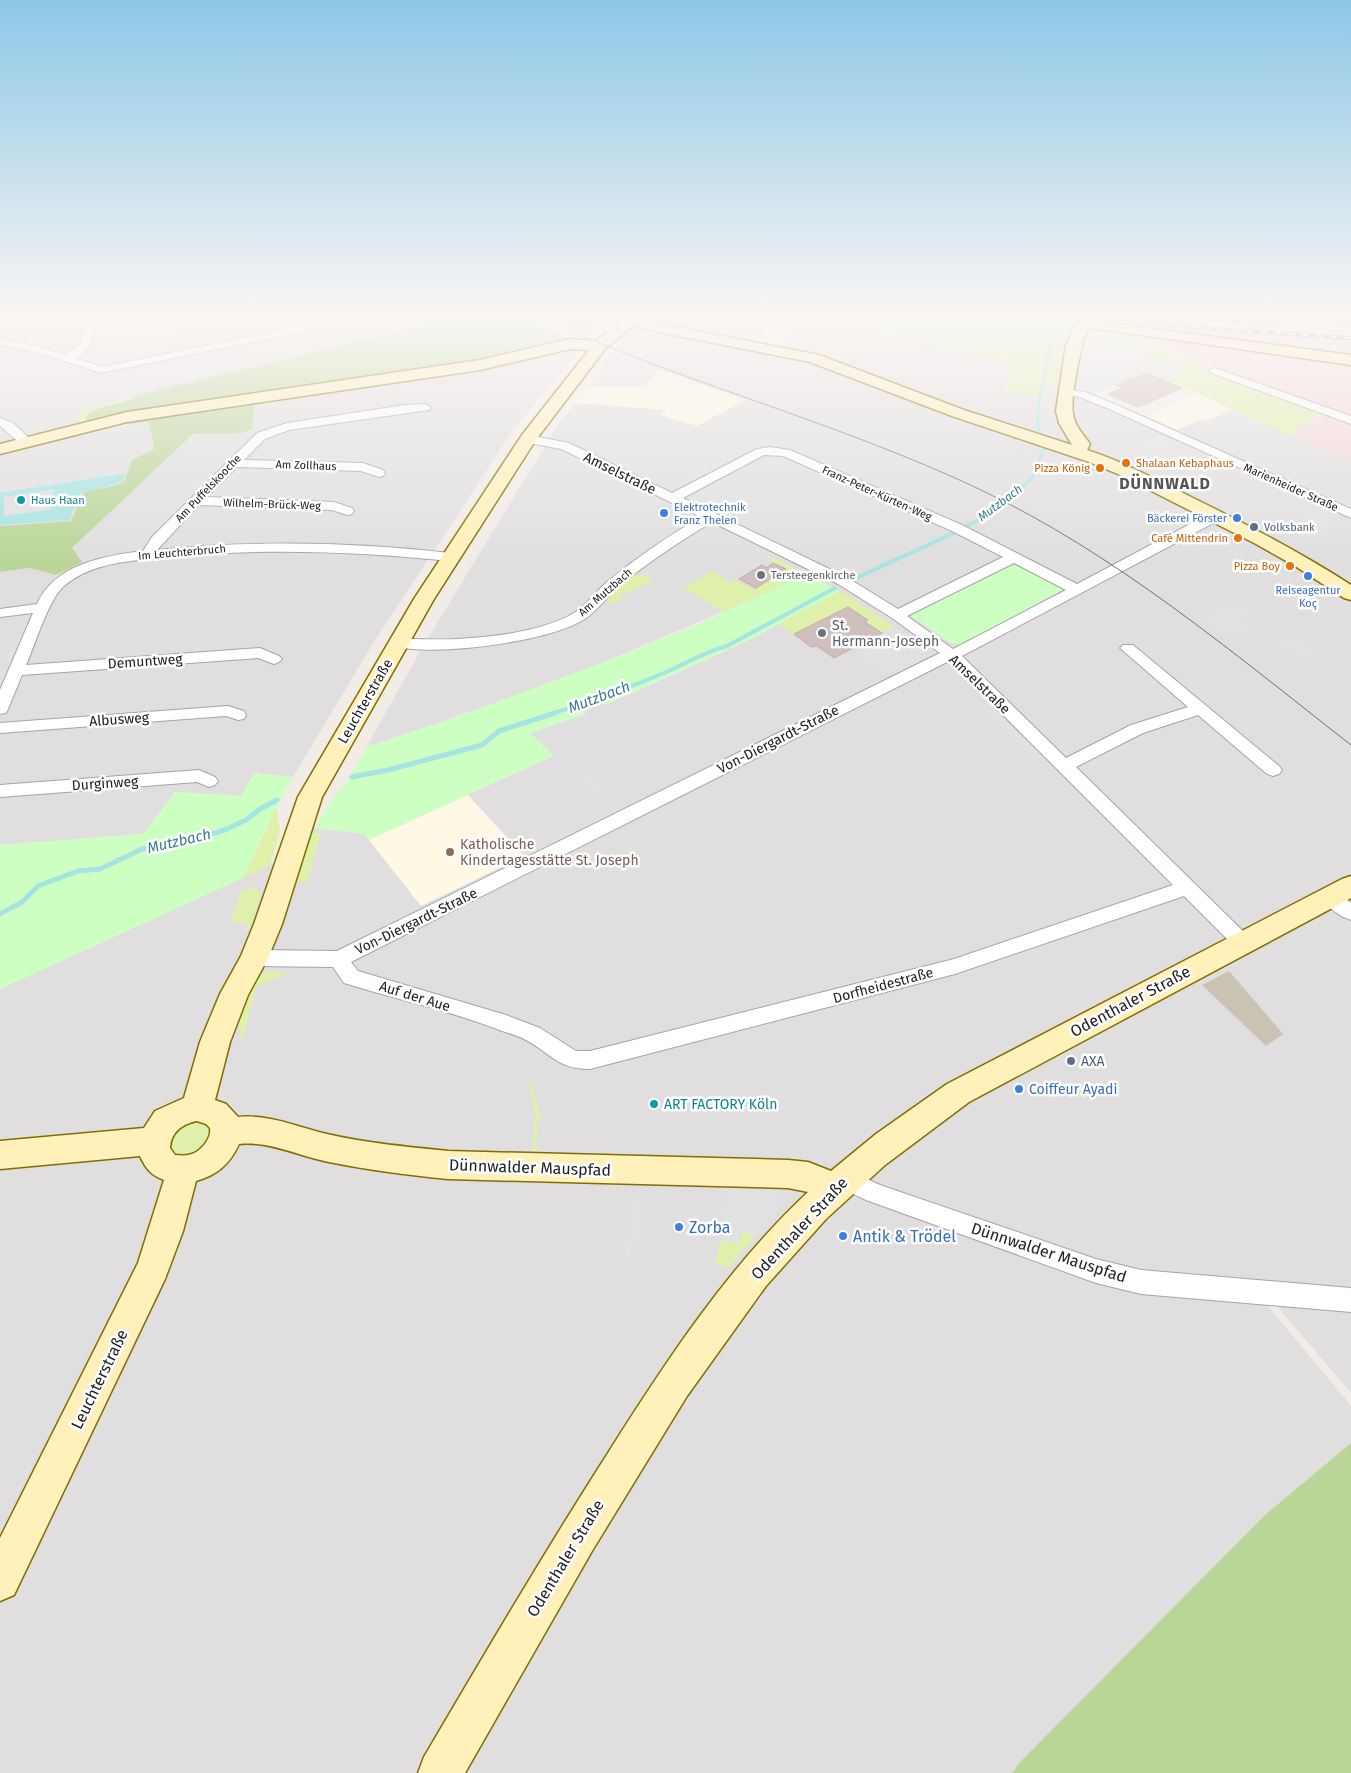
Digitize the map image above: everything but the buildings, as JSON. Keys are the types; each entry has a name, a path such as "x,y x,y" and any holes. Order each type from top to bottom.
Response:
{"main road":[{"path":"0,449 135,416 252,399"},
{"name":"Leuchterstraße","path":"197,1108 215,1042 234,994 254,958 268,924 310,797 398,643 450,558 528,438 560,399"},
{"path":"921,399 958,413 1078,452 1124,470 1302,562 1351,594"},
{"path":"1065,399 1064,411 1068,423 1081,444 1078,452"},
{"name":"Odenthaler Straße","path":"440,1773 569,1549 674,1382 744,1286 841,1182 899,1134 958,1093 1243,943 1344,899"},
{"path":"197,1108 211,1109 220,1114 226,1122 227,1131 220,1151 199,1167 183,1171 164,1167 157,1160 153,1151 158,1131 166,1122 176,1114 197,1108"},
{"name":"Dünnwalder Mauspfad","path":"227,1131 252,1129 269,1131 328,1148 416,1162 448,1165 788,1174 841,1182"},
{"path":"0,1155 154,1142"},
{"name":"Leuchterstraße","path":"0,1581 153,1268 183,1171"}],"street":[{"name":"Marienheider Straße","path":"1093,399 1351,514"},
{"path":"1292,399 1351,420"},
{"name":"Am Puffelskooche","path":"147,555 158,540 261,436 287,426 405,409 425,408"},
{"path":"0,422 9,426 26,442"},
{"name":"Amselstraße","path":"528,438 565,446 847,583 897,615 952,655 1243,943"},
{"name":"Franz-Peter-Kürten-Weg","path":"673,498 756,455 770,451 786,453 961,530 1078,590"},
{"name":"Am Zollhaus","path":"233,463 363,467 379,473"},
{"name":"Wilhelm-Brück-Weg","path":"196,501 334,506 347,511"},
{"name":"Von-Diergardt-Straße","path":"339,959 939,659 952,655 1216,516"},
{"name":"Am Mutzbach","path":"398,643 428,646 465,644 505,639 563,624 580,616 609,588 647,558 711,517"},
{"name":"Im Leuchterbruch","path":"1,705 42,608 57,585 81,569 106,561 147,555 230,548 300,547 450,558"},
{"path":"897,615 1014,557"},
{"path":"0,613 42,608"},
{"path":"1128,648 1273,770"},
{"name":"Demuntweg","path":"16,671 260,653 274,659"},
{"path":"1063,766 1138,729 1200,709"},
{"name":"Albusweg","path":"0,728 228,711 238,715"},
{"name":"Durginweg","path":"0,791 198,776 209,781"},
{"name":"Dorfheidestraße","path":"574,1060 599,1058 955,966 1186,888"},
{"path":"254,958 339,959"},
{"name":"Auf der Aue","path":"339,959 351,977 499,1021 533,1034 563,1056 574,1060"},
{"name":"Dünnwalder Mauspfad","path":"841,1182 857,1185 1096,1271 1141,1282 1351,1300"}],"shaded area":[{"path":"0,399 125,399 80,410 78,433 149,422 154,449 132,460 124,482 117,486 90,490 83,493 71,521 0,526"},
{"path":"291,399 539,399 513,430 372,645 293,777 254,773 241,796 175,792 143,834 0,845 0,572 30,568 56,575 81,562 72,548 193,434 249,432 252,429 255,404"},
{"path":"579,399 745,400 697,426 660,415 666,410 576,403"},
{"path":"662,399 1082,399 1138,421 1186,399 1211,399 1291,436 1351,461 1351,1393 1276,1305 1267,1305 1351,1406 1351,1443 1266,1514 1019,1763 1012,1773 0,1773 0,989 270,865 315,828 364,834 369,840 553,756 530,733 586,714 580,708 601,702 605,705 749,640 839,591 753,599 592,667 484,707 367,746 422,648 559,423 576,403 668,410 661,415 697,426"},
{"path":"1183,399 1209,399 1233,409 1207,421 1202,419 1177,430 1145,416"},
{"path":"1302,399 1351,399 1351,416"},
{"path":"1323,414 1351,424 1351,461 1291,436"},
{"path":"1161,433 1183,442 1153,457 1130,447"},
{"path":"1317,507 1344,521 1326,530 1300,516"},
{"path":"1298,517 1328,533 1312,542 1283,528"},
{"path":"1232,600 1254,612 1240,618 1255,629 1228,640 1199,619"},
{"path":"1327,616 1332,619 1297,637 1322,651 1304,661 1272,643"},
{"path":"895,627 925,649 926,654 884,676 851,654 867,646 864,643 873,638 879,643 889,638 882,633"},
{"path":"27,632 5,681 0,677 0,668 14,637"},
{"path":"992,703 1046,756 1036,760 987,711"},
{"path":"582,768 612,797 602,799 572,770"},
{"name":"Katholische Kindertagesstätte St. Joseph","path":"468,795 524,856 421,906 369,840"},
{"path":"1229,971 1283,1034 1266,1046 1202,985"},
{"path":"722,1186 781,1188 782,1207 754,1237 742,1229 740,1243 720,1240"},
{"path":"628,1196 641,1196 638,1258 624,1258"}],"green space":[{"path":"129,399 235,399 88,422 85,419 95,410"},
{"path":"267,399 293,399 264,403"},
{"path":"1209,399 1304,399 1330,408 1291,436"},
{"path":"122,400 127,401 98,408 85,419 88,422 75,426 80,410"},
{"path":"255,401 252,429 243,433 193,434 72,548 82,562 56,575 30,568 0,572 0,526 71,521 83,493 124,482 132,460 154,449 149,422 127,425 128,420"},
{"path":"774,558 806,574 724,612 683,588 713,571 731,583 735,580 754,590 786,570 769,561"},
{"path":"1015,563 1064,589 962,644 951,643 912,617 913,614"},
{"path":"633,574 648,576 652,582 614,598 624,599 619,601 612,603 605,600 605,598"},
{"path":"806,574 840,591 749,640 605,705 601,702 580,707 586,714 530,733 553,755 369,840 364,834 315,828 334,796 348,781 367,746 484,707 620,656 703,622"},
{"path":"840,591 895,627 882,633 865,622 868,620 848,607 793,634 779,624"},
{"path":"254,773 293,777 243,878 0,989 0,845 143,834 175,792 241,796"},
{"path":"276,808 280,831 270,865 243,878"},
{"path":"312,833 321,834 307,882 294,882"},
{"path":"250,888 259,890 261,894 250,929 245,929 247,923 231,922 241,891"},
{"path":"266,972 290,972 256,987 243,1037 239,1038 241,1028 238,1028 247,996 254,982"},
{"path":"535,1079 536,1083 531,1084 541,1119 536,1121 538,1127 535,1154 532,1151 535,1114 529,1084"},
{"path":"195,1120 203,1122 208,1126 211,1140 195,1156 176,1155 169,1147 172,1136 177,1129"},
{"path":"742,1229 754,1237 729,1267 715,1265 720,1240 740,1243"},
{"path":"1351,1443 1351,1773 1012,1773 1019,1763 1266,1514"}],"water":[{"path":"126,473 122,482 81,493 69,520 0,525 0,493","holes":["55,489 49,510 4,516 4,497"]}],"waterway":[{"name":"Mutzbach","path":"1039,399 1039,434"},
{"name":"Mutzbach","path":"1014,493 1032,479 1044,448"},
{"name":"Mutzbach","path":"965,527 984,517 1016,492"},
{"name":"Mutzbach","path":"854,579 956,532"},
{"name":"Mutzbach","path":"551,714 636,684 727,646 835,588"},
{"name":"Mutzbach","path":"352,777 388,770 482,745 499,731 555,713"},
{"name":"Mutzbach","path":"0,914 22,902 38,886 78,871 100,869 142,849 184,843 227,829 246,820 260,809 277,800"}],"tram line":[{"path":"748,399 925,465 979,489 1078,543 1172,606 1351,745"}],"place":[{"name":"Shalaan Kebaphaus","path":"1126,463"},
{"name":"Pizza König","path":"1100,468"},
{"name":"Haus Haan","path":"21,500"},
{"name":"Elektrotechnik Franz Thelen","path":"664,513"},
{"name":"Bäckerei Förster","path":"1237,518"},
{"name":"Volksbank","path":"1254,527"},
{"name":"Café Mittendrin","path":"1238,538"},
{"name":"Pizza Boy","path":"1290,566"},
{"name":"Tersteegenkirche","path":"761,575"},
{"name":"Reiseagentur Koç","path":"1308,576"},
{"name":"St. Hermann-Joseph","path":"822,633"},
{"name":"Katholische Kindertagesstätte St. Joseph","path":"450,852"},
{"name":"AXA","path":"1071,1061"},
{"name":"Coiffeur Ayadi","path":"1019,1089"},
{"name":"ART FACTORY Köln","path":"654,1104"},
{"name":"Zorba","path":"679,1227"},
{"name":"Antik & Trödel","path":"843,1236"}],"district":[{"name":"DÜNNWALD","path":"1165,483"}]}
